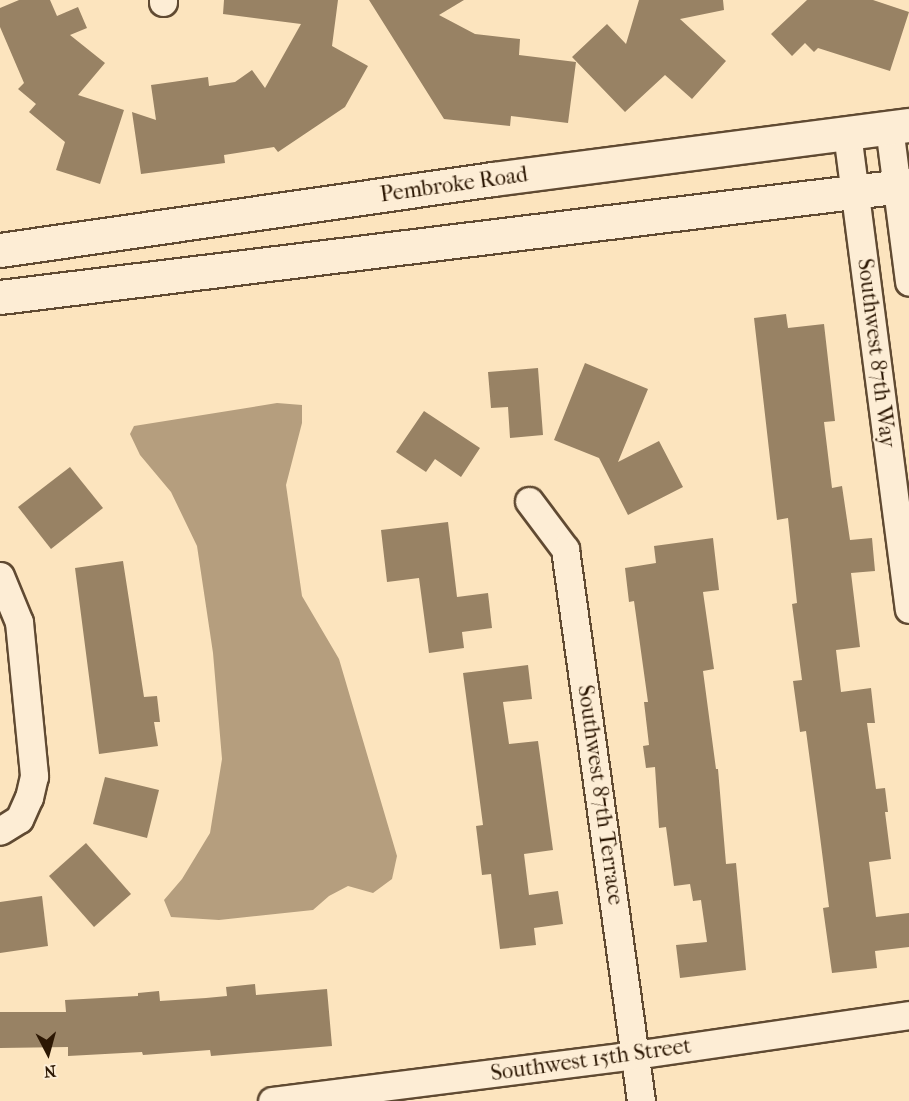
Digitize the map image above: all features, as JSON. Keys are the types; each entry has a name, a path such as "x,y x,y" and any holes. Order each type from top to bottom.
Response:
{"main road":[{"name":"Pembroke Road","path":"0,250 494,179 899,126"},
{"path":"0,297 902,186"}],"street":[{"name":"Southwest 87th Way","path":"899,126 909,282"},
{"name":"Southwest 87th Way","path":"847,133 909,609"},
{"name":"Southwest 87th Terrace","path":"529,501 565,549 641,1101"},
{"path":"0,576 19,622 34,776 29,797 10,825"},
{"name":"Southwest 15th Street","path":"272,1101 635,1055 909,1015"}],"shaded area":[{"path":"277,403 302,405 302,423 286,485 302,596 339,659 397,856 392,879 373,893 348,886 329,896 313,910 219,920 171,917 164,900 182,879 210,833 222,759 213,653 197,546 171,492 140,455 130,434 134,426"}],"building":[{"path":"19,0 50,0 57,16 78,7 87,28 70,35 105,63 78,95 124,110 100,184 56,170 65,142 29,112 36,104 18,89 24,83 0,27 0,8"},
{"path":"224,0 338,0 332,46 368,66 345,107 278,152 274,147 224,155 225,163 141,174 132,112 156,120 151,85 208,77 209,86 235,82 252,70 265,88 301,24 223,14"},
{"path":"369,0 464,0 439,15 475,34 520,39 519,55 576,62 568,123 511,116 510,126 444,119"},
{"path":"639,0 723,0 724,10 680,19 726,61 692,99 665,75 625,112 572,57 607,24 626,44"},
{"path":"807,0 873,0 909,12 890,71 818,48 814,52 805,43 792,56 771,34"},
{"path":"786,314 788,328 824,324 835,421 824,422 832,488 842,486 850,540 872,538 875,571 851,573 860,647 836,650 841,692 871,688 875,723 867,723 876,789 885,788 888,812 885,812 891,859 869,862 876,917 909,913 909,947 875,951 877,968 832,973 823,908 829,907 806,731 800,732 793,681 802,680 792,604 797,603 788,518 777,520 754,318"},
{"path":"585,363 648,389 618,462 659,441 683,487 628,515 599,458 554,440"},
{"path":"538,368 543,435 510,438 508,407 491,408 488,372"},
{"path":"424,411 480,448 461,477 435,459 426,472 396,452"},
{"path":"70,467 103,508 51,549 18,507"},
{"path":"448,522 457,597 488,593 492,628 462,632 464,648 429,653 419,578 387,582 381,530"},
{"path":"713,538 719,590 703,592 714,669 703,671 716,769 718,769 726,864 736,863 746,970 680,978 676,945 707,942 701,900 693,901 690,884 674,886 666,827 659,828 655,767 646,768 643,746 649,745 644,702 648,702 634,601 629,602 625,568 656,563 654,546"},
{"path":"123,561 144,697 157,696 160,722 154,722 158,746 99,754 75,568"},
{"path":"528,665 532,699 503,702 509,744 538,741 553,850 524,854 529,895 558,891 563,924 534,928 536,945 500,949 491,874 482,875 476,826 483,825 463,673"},
{"path":"105,777 159,790 147,838 93,824"},
{"path":"86,843 131,894 94,927 49,876"},
{"path":"42,896 48,946 0,953 0,902"},
{"path":"255,984 256,995 327,989 332,1046 211,1056 210,1050 143,1055 142,1052 68,1056 68,1047 0,1048 0,1012 66,1012 65,1000 138,996 138,993 159,991 160,1001 227,996 226,987"}]}
